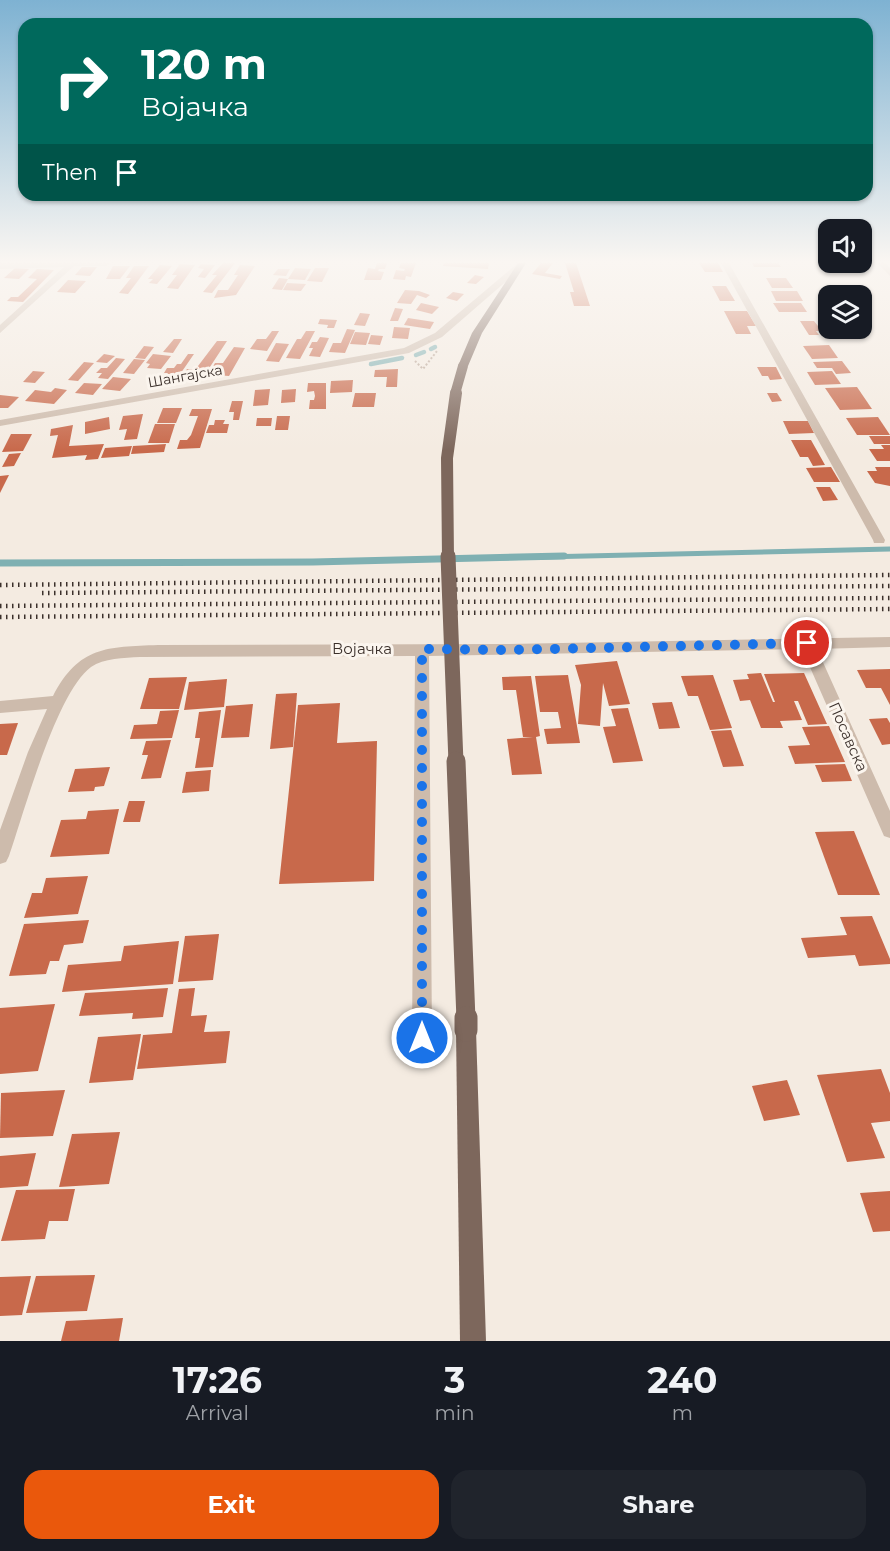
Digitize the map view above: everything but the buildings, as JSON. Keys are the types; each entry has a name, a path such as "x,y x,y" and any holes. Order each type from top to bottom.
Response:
{"main road":[{"path":"473,1341 466,1030 446,515 447,436 463,366 482,326"}],"street":[{"name":"Шангајска","path":"0,423 15,425 338,369 362,360 406,351 432,340 449,326"},
{"path":"760,326 879,540"},
{"path":"362,360 369,370"},
{"name":"Војачка","path":"0,856 56,702 80,668 94,659 122,653 158,651 508,650 890,642"},
{"name":"Посавска","path":"807,643 890,830"},
{"path":"422,649 422,1038"},
{"path":"0,707 56,702"}],"waterway":[{"path":"431,349 435,347"},
{"path":"416,355 424,352"},
{"path":"371,364 402,358"},
{"path":"497,558 890,549"},
{"path":"0,563 313,562 564,556"}],"railway":[{"path":"0,585 890,575"},
{"path":"42,593 890,586"},
{"path":"0,606 890,598"},
{"path":"0,617 890,609"}],"route":[{"path":"422,1038 422,649 508,650 807,643"}]}
